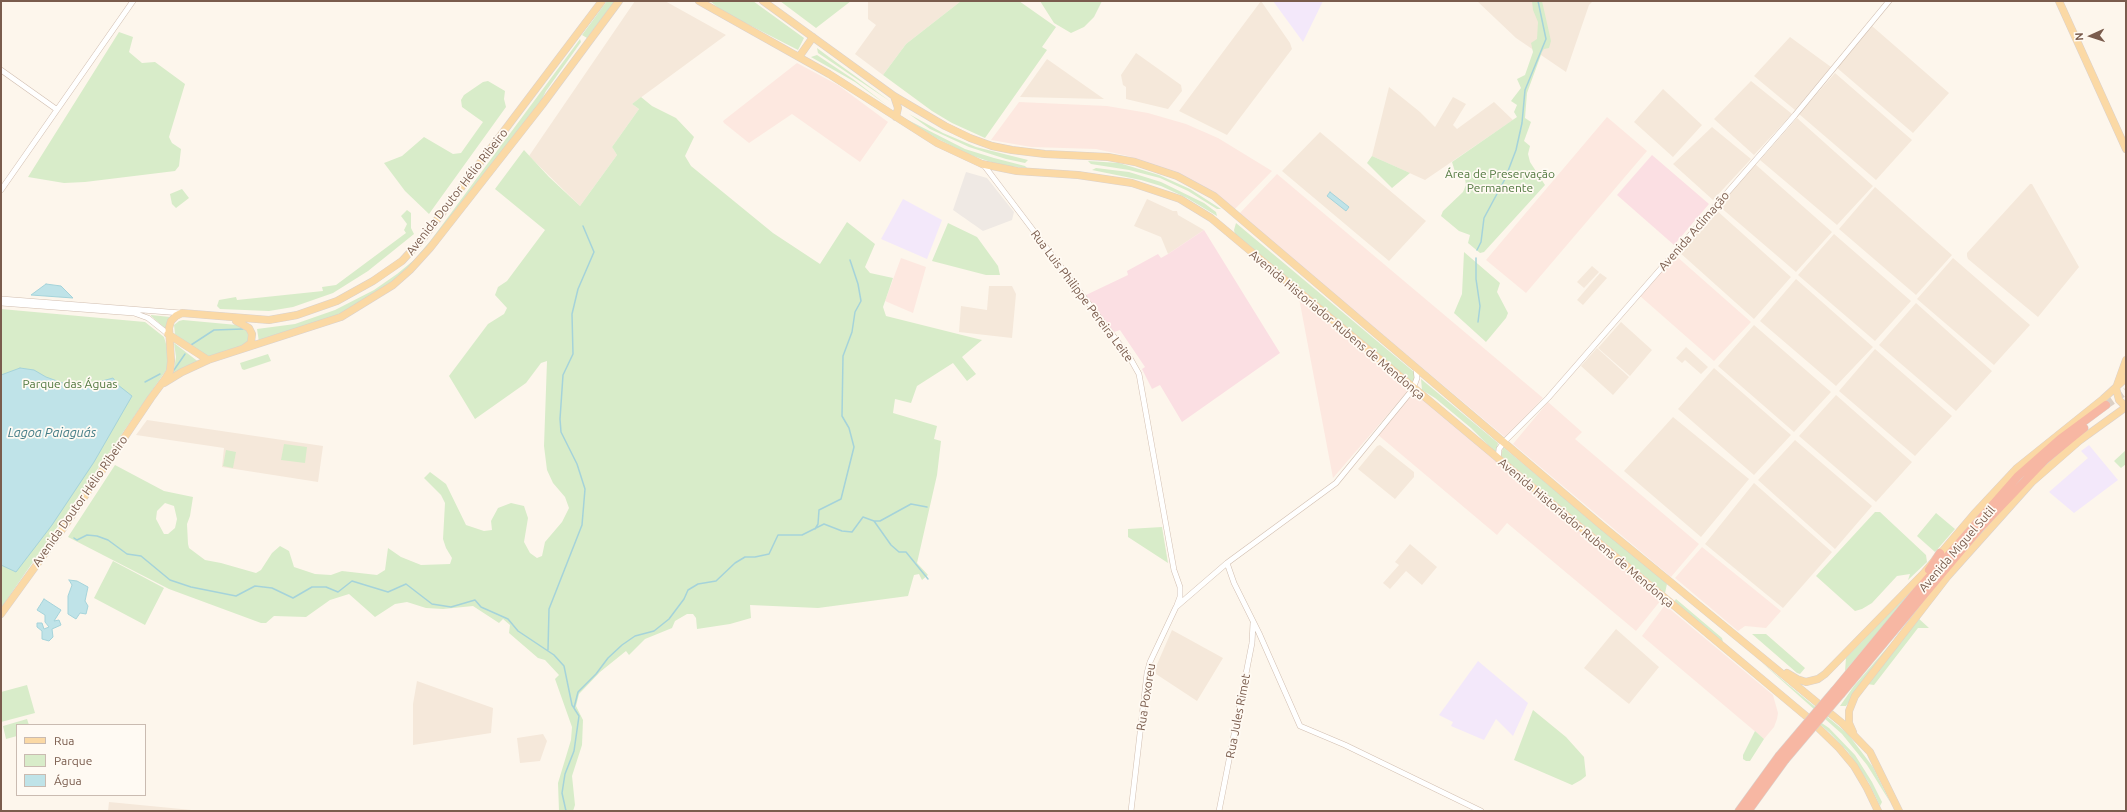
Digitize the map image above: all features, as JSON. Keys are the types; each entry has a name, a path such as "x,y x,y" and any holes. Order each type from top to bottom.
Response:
{"highway":[{"path":"1916,592 2022,472 2060,439 2110,409"},
{"name":"Avenida Miguel Sutil","path":"1739,811 1838,692 1944,572 1980,528 2027,477 2059,448 2110,409"},
{"path":"1916,592 1940,553"},
{"path":"1944,572 1959,563"},
{"name":"Avenida Miguel Sutil","path":"1838,692 1916,592"},
{"name":"Avenida Miguel Sutil","path":"1748,811 1782,758"}],"main road":[{"name":"Avenida Doutor Hélio Ribeiro","path":"1,614 64,527 170,371 171,361 168,334 171,321 182,313 228,318 269,320 297,315 322,308 337,301 373,281 402,261 424,237 602,1"},
{"name":"Avenida Doutor Hélio Ribeiro","path":"158,388 182,372 208,360 240,351 341,317 393,285 412,268 430,248 619,1"},
{"name":"Avenida Historiador Rubens de Mendonça","path":"698,1 854,88 937,143 982,164 1017,171 1078,175 1145,186 1180,199 1215,221 1413,389 1806,716 1839,748 1854,766 1878,811"},
{"name":"Avenida Historiador Rubens de Mendonça","path":"763,1 894,96 945,126 992,146 1045,154 1095,156 1123,159 1165,171 1194,184 1235,212 1416,368 1602,525 1856,736 1870,752 1899,811"},
{"path":"2058,1 2126,149"},
{"path":"578,34 589,42"},
{"path":"799,57 813,37"},
{"path":"894,96 898,108 896,117"},
{"path":"228,318 244,324 249,328 252,334 251,343 240,351"},
{"path":"168,334 208,360"},
{"path":"2126,360 2117,384 2117,395 2126,407"},
{"name":"Avenida Miguel Sutil","path":"1767,661 1803,682 1818,679 1856,644 2017,468 2103,399 2117,384 2126,378"},
{"name":"Avenida Miguel Sutil","path":"1856,736 1850,723 1849,711 1855,696 1959,563 2032,482 2079,441 2110,409 2126,407"},
{"path":"2110,409 2126,414"}],"street":[{"path":"1,190 133,1"},
{"name":"Avenida Aclimação","path":"1498,459 1499,450 1504,442 1548,398 1795,115 1889,1"},
{"path":"1,70 56,110"},
{"name":"Rua Luis Philippe Pereira Leite","path":"982,164 1130,358 1139,374 1174,570 1180,587 1180,597 1176,606"},
{"path":"1,299 182,313"},
{"path":"1,303 134,313 148,318 168,334"},
{"path":"1413,389 1417,378 1416,368"},
{"name":"Rua Poxoreu","path":"1131,811 1147,673 1150,662 1176,606 1227,563 1336,483 1413,389"},
{"path":"1227,563 1234,583 1300,726 1345,745 1481,811"},
{"name":"Rua Jules Rimet","path":"1220,811 1252,643 1252,621"},
{"path":"1252,643 1260,645 1264,648"}],"shaded area":[{"path":"635,1 665,1 726,35 632,104 639,109 612,147 617,155 580,206 529,156"},
{"path":"868,1 961,1 906,44 883,75 855,54 876,25 868,19"},
{"path":"1261,1 1290,43 1292,49 1227,135 1179,111"},
{"path":"1273,1 1323,1 1303,42"},
{"path":"1477,1 1593,1 1589,5 1566,72 1516,38"},
{"path":"1872,26 1949,93 1913,133 1836,67"},
{"path":"1790,37 1831,67 1795,110 1754,76"},
{"path":"1136,53 1181,85 1182,91 1168,109 1126,99 1126,87 1123,85 1121,75"},
{"path":"1047,59 1104,99 1020,97"},
{"path":"797,63 838,85 888,122 860,162 792,114 749,143 724,123 723,121"},
{"path":"1835,73 1912,140 1876,180 1799,114"},
{"path":"1751,81 1792,114 1754,155 1714,119"},
{"path":"1389,87 1420,112 1435,127 1453,97 1466,104 1453,125 1457,129 1494,102 1513,120 1425,180 1372,156"},
{"path":"1663,89 1702,125 1673,157 1634,122"},
{"path":"1019,102 1107,106 1148,113 1186,124 1218,138 1272,171 1234,210 1179,175 1128,156 1096,149 1031,147 991,140"},
{"path":"1607,117 1647,151 1526,293 1486,260"},
{"path":"1797,118 1873,186 1837,225 1760,160"},
{"path":"1712,127 1751,159 1713,200 1673,164"},
{"path":"1320,132 1426,221 1389,261 1282,171"},
{"path":"1652,155 1709,204 1674,245 1617,195"},
{"path":"1755,164 1832,232 1796,272 1719,206"},
{"path":"966,172 987,178 1014,212 1012,220 983,231 953,210"},
{"path":"1277,174 1543,398 1506,438 1239,214"},
{"path":"2030,184 2032,184 2079,267 2038,317 1968,259 1967,256 1967,253"},
{"path":"1875,187 1952,255 1916,295 1839,229"},
{"path":"903,199 942,220 927,259 881,239"},
{"path":"1147,199 1173,211 1177,211 1178,215 1204,230 1168,254 1161,237 1134,226"},
{"path":"1715,209 1791,277 1754,319 1678,251"},
{"path":"1204,230 1280,353 1182,422 1160,385 1152,389 1142,369 1145,367 1120,330 1114,332 1086,295 1128,275 1127,271 1158,254 1161,258"},
{"path":"1834,234 1911,301 1875,341 1798,275"},
{"path":"1675,255 1751,322 1714,361 1640,296"},
{"path":"901,258 926,267 913,313 885,301"},
{"path":"1953,258 2030,325 1994,365 1917,299"},
{"path":"1592,266 1599,272 1584,288 1577,282"},
{"path":"1600,273 1607,278 1583,305 1577,300"},
{"path":"1796,279 1873,347 1836,386 1760,321"},
{"path":"989,286 1012,286 1016,294 1012,338 959,332 961,306 987,310"},
{"path":"1299,298 1408,391 1333,478"},
{"path":"1916,303 1992,371 1956,411 1879,345"},
{"path":"1621,322 1652,350 1630,376 1598,348"},
{"path":"1754,325 1831,392 1794,432 1718,366"},
{"path":"1686,347 1708,367 1701,374 1685,360 1682,363 1676,358"},
{"path":"1597,348 1629,377 1613,395 1581,366"},
{"path":"1875,349 1952,416 1915,456 1839,391"},
{"path":"1714,368 1791,435 1754,475 1678,409"},
{"path":"1413,391 1661,600 1636,631 1507,523 1497,535 1377,434"},
{"path":"1836,395 1912,462 1876,502 1799,436"},
{"path":"1548,402 1582,432 1575,439 1699,544 1671,577 1513,444"},
{"path":"1673,417 1749,479 1701,537 1624,471"},
{"path":"147,420 323,446 318,482 222,467 224,448 136,435"},
{"path":"1795,440 1872,506 1835,549 1758,480"},
{"path":"1380,445 1414,472 1414,477 1395,499 1358,469 1377,446"},
{"path":"2089,445 2118,480 2074,513 2049,492 2088,458 2081,451"},
{"path":"1754,483 1832,552 1783,608 1705,544"},
{"path":"1410,544 1437,567 1422,585 1406,571 1390,589 1383,583 1399,565 1395,562"},
{"path":"1702,547 1781,611 1766,628 1745,626 1738,631 1675,578"},
{"path":"1665,605 1773,695 1778,713 1777,719 1774,727 1764,739 1642,636"},
{"path":"1616,629 1659,667 1629,704 1584,668"},
{"path":"1172,630 1223,658 1197,701 1156,674 1155,669"},
{"path":"1478,661 1528,703 1513,736 1496,719 1484,740 1451,726 1453,722 1439,715"},
{"path":"417,681 493,708 491,733 413,745 413,704"},
{"path":"543,734 547,741 540,761 520,763 517,738"},
{"path":"109,802 202,811 108,811"}],"green space":[{"path":"607,1 615,1 587,38 582,35"},
{"path":"710,1 753,1 804,38 798,50 722,11"},
{"path":"780,1 851,1 816,28"},
{"path":"961,1 1019,1 1056,27 1042,47 1047,50 985,138 952,123 932,111 883,75 906,44"},
{"path":"1040,1 1102,1 1094,17 1084,27 1071,33 1054,23"},
{"name":"Área de Preservação Permanente","path":"1532,1 1542,1 1551,41 1549,48 1544,49 1542,52 1527,93 1525,118 1531,122 1524,141 1530,146 1528,154 1530,162 1545,185 1484,252 1480,253 1468,243 1470,235 1459,231 1441,216 1443,211 1463,192 1466,185 1465,179 1456,175 1452,162 1517,117 1514,112 1517,105 1511,101 1521,88 1517,79 1525,75 1533,52 1531,43 1537,39 1538,22 1533,10"},
{"path":"119,32 133,37 129,52 142,63 155,62 185,84 169,137 172,143 181,149 179,166 175,171 85,182 64,183 28,177"},
{"path":"580,39 581,42 546,91 540,103 411,269 349,312 259,342 257,329 295,324 335,310 374,290 414,260 431,240"},
{"path":"817,48 829,57 891,102 818,53"},
{"path":"817,55 853,79 888,106 855,82 811,57"},
{"path":"488,81 505,91 504,99 506,107 429,214 405,191 384,163 402,156 424,137 453,154 461,153 483,122 462,107 461,100 464,95 483,82"},
{"path":"641,97 652,106 676,118 694,137 685,156 691,166 773,233 820,264 847,222 875,244 865,267 870,273 893,278 883,307 886,316 982,340 962,357 976,374 967,381 953,363 917,386 911,403 895,399 893,413 937,426 934,439 941,441 937,475 917,563 928,575 922,580 919,574 914,575 908,596 818,608 750,605 751,618 730,624 697,629 696,618 693,614 687,614 675,621 672,628 645,639 629,655 626,651 600,672 579,694 576,706 583,720 582,745 572,776 575,805 573,811 559,811 558,783 571,740 572,727 555,679 559,675 545,660 538,658 509,633 510,625 503,619 499,623 473,606 443,609 426,608 407,602 395,604 375,617 349,594 330,600 306,617 274,616 266,623 261,623 169,589 68,537 115,465 164,491 193,497 187,524 188,544 189,548 205,560 256,573 261,570 272,553 280,546 289,551 294,567 315,574 331,575 342,571 377,575 385,570 388,548 401,557 421,565 450,564 452,558 443,539 445,503 441,495 424,478 430,472 446,484 466,525 484,531 492,530 491,521 498,508 511,503 524,506 528,518 524,542 530,553 537,558 542,556 545,542 562,522 569,508 565,497 553,483 547,470 544,446 547,361 541,363 526,383 475,419 449,376 488,324 504,314 507,308 495,295 498,287 507,281 545,230 495,189 524,150 549,177 580,206 617,155 612,147 639,109 632,104","holes":["165,503 174,506 177,519 175,528 168,534 164,534 156,519 157,511"]},
{"path":"909,114 943,133 976,147 1028,160 1025,163 1006,159 969,147 930,129"},
{"path":"906,119 965,149 1025,166 1027,168 1000,165 970,155 936,138"},
{"path":"1372,156 1410,173 1392,188 1367,163"},
{"path":"1088,161 1119,163 1159,175 1190,189 1221,209 1217,209 1188,191 1160,178 1129,170 1091,164"},
{"path":"1096,168 1129,172 1161,182 1204,203 1216,212 1217,216 1187,198 1161,186 1141,180 1092,170"},
{"path":"182,189 189,198 176,208 172,204 170,194"},
{"path":"407,210 411,213 411,228 414,234 368,271 333,293 293,307 269,311 220,309 217,306 219,300 236,297 237,300 323,291 322,287 336,285 406,233 404,230 407,224 401,216"},
{"path":"948,223 977,237 998,266 1000,275 986,275 932,261"},
{"path":"1236,223 1414,372 1416,376 1413,383 1235,234 1234,230"},
{"path":"1464,252 1500,283 1497,292 1508,313 1506,318 1486,342 1454,313 1462,294"},
{"name":"Parque das Águas","path":"1,309 145,322 164,337 169,354 167,369 1,608"},
{"path":"151,316 170,317 166,329"},
{"path":"183,320 237,325 248,329 251,342 209,359 175,334 174,325"},
{"path":"174,343 200,363 173,375 176,357"},
{"path":"268,354 271,361 244,370 242,369 240,363"},
{"path":"1421,379 1498,443 1496,453 1471,428 1435,398 1422,390"},
{"path":"284,444 307,447 305,463 281,460"},
{"path":"1503,447 1664,581 1667,584 1665,593 1501,456"},
{"path":"226,450 236,452 233,468 223,466"},
{"path":"2126,450 2126,464 2121,468 2114,461"},
{"path":"1875,512 1880,512 1926,555 1927,562 1908,580 1910,574 1897,576 1872,603 1855,611 1816,576"},
{"path":"1936,513 1955,529 1935,552 1917,536"},
{"path":"1162,527 1168,563 1128,537 1128,529"},
{"path":"113,561 164,588 145,625 94,598"},
{"path":"1918,584 1907,598 1845,671 1846,658"},
{"path":"1676,599 1722,638 1723,642 1674,602"},
{"path":"1917,617 1929,628 1918,628 1874,685 1867,684"},
{"path":"1906,626 1846,706 1840,706 1854,686"},
{"path":"1752,634 1766,634 1805,668 1800,674 1797,673"},
{"path":"1761,662 1848,734 1873,767 1890,802 1867,765 1842,734"},
{"path":"27,685 35,713 1,722 1,692"},
{"path":"1533,710 1566,737 1584,757 1586,776 1581,780 1572,785 1514,760"},
{"path":"1807,713 1829,728 1855,755 1872,782 1882,802 1880,806 1869,783 1848,752 1830,733"},
{"path":"27,719 29,724 16,724 16,736 6,739 3,726"},
{"path":"1755,731 1764,739 1750,761 1746,761 1743,759 1743,755"}],"water":[{"path":"1330,192 1349,207 1346,211 1327,196"},
{"path":"46,284 61,286 73,298 31,295"},
{"name":"Lagoa Paiaguás","path":"20,368 34,370 46,377 71,386 97,386 102,381 113,378 118,385 132,396 94,462 52,525 16,572 1,565 1,375"},
{"path":"69,580 77,581 88,587 85,601 88,606 86,614 80,613 76,619 68,614 68,596 72,585"},
{"path":"44,599 61,610 54,621 59,620 61,625 52,629 53,637 49,641 42,639 42,631 37,627 37,623 42,623 44,629 49,627 45,622 45,615 37,610"}],"waterway":[{"path":"1477,250 1481,242 1484,218 1505,179 1516,150 1522,123 1525,90 1546,39 1538,1"},
{"path":"548,650 549,609 582,525 585,489 577,464 561,432 560,419 563,375 573,354 572,314 578,289 594,252 583,226"},
{"path":"1476,258 1476,279 1480,306 1478,322"},
{"path":"815,529 818,524 819,510 841,499 854,447 849,428 842,416 843,356 852,332 855,312 861,301 858,284 850,260"},
{"path":"191,345 214,330 243,329"},
{"path":"174,370 185,354"},
{"path":"145,382 160,374"},
{"path":"874,521 880,521 911,504 927,507"},
{"path":"574,708 578,692 596,674 608,658 622,645 635,636 654,631 669,619 684,599 688,590 698,584 716,581 735,563 745,557 755,557 769,554 778,535 802,535 824,524 842,531 852,532 863,517 874,521 891,545 899,552 906,552 928,579"},
{"path":"74,538 77,540 87,535 97,536 108,540 127,554 141,556 170,580 191,587 236,596 255,586 272,588 293,598 312,587 326,587 338,592 352,581 388,592 406,584 432,604 451,607 475,600 481,607 508,619 518,631 554,655 564,666 572,705 579,716 574,751 565,774 562,793 566,811"}],"tunnel":[{"path":"2106,405 2126,391"}]}
